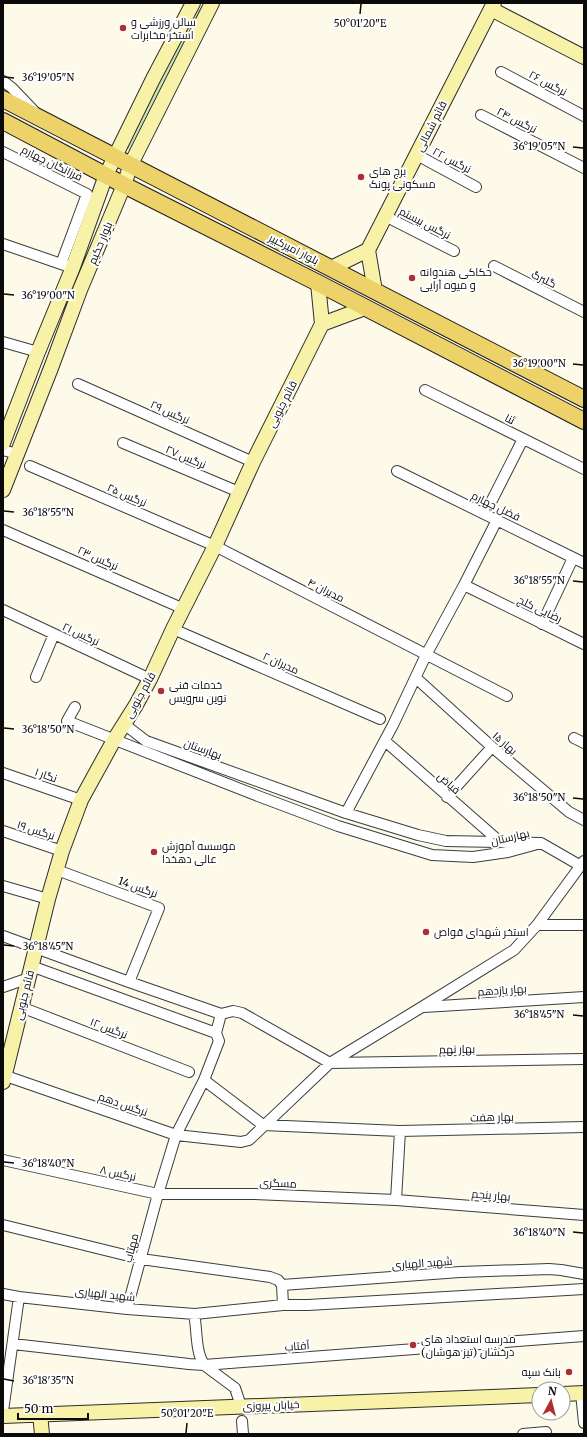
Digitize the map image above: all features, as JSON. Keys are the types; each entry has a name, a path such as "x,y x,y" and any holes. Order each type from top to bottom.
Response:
{"main road":[{"name":"بلوار حکیم","path":"3,444 38,352 67,266 106,175 153,79 193,3"},
{"name":"بلوار حکیم","path":"3,490 80,290 124,185 131,164 212,3"},
{"path":"493,6 584,57"},
{"name":"قائم شمالی","path":"368,250 493,6"},
{"name":"بلوار امیرکبیر","path":"3,99 584,399"},
{"name":"بلوار امیرکبیر","path":"3,121 124,185 318,283 584,421"},
{"path":"331,268 368,250 375,291"},
{"path":"318,283 322,324 365,308"},
{"name":"قائم جنوبی","path":"3,1078 48,899 62,851 81,800 150,678 253,462 322,324"},
{"path":"571,1394 583,1393"},
{"name":"خیابان پیروزی","path":"3,1416 531,1395"},
{"path":"40,1414 42,1434"}],"street":[{"name":"نرگس ۲۶","path":"500,72 584,116"},
{"path":"3,80 40,118"},
{"name":"نرگس ۲۴","path":"481,115 584,168"},
{"name":"فرزانگان چهارم","path":"3,152 87,194 67,266"},
{"name":"نرگس ۲۲","path":"416,155 476,187"},
{"name":"نرگس بیستم","path":"385,216 454,251"},
{"path":"3,244 67,266"},
{"name":"گلبرگ","path":"494,266 584,312"},
{"path":"3,342 38,352"},
{"name":"نرگس ۲۹","path":"78,384 253,462"},
{"name":"ثنا","path":"425,390 584,469"},
{"path":"485,514 523,439"},
{"name":"نرگس ۲۷","path":"123,443 239,492"},
{"path":"3,450 17,454"},
{"name":"نرگس ۲۵","path":"30,466 214,546"},
{"name":"فضل چهارم","path":"398,471 584,563"},
{"path":"346,813 416,678 426,655 497,520"},
{"name":"نرگس ۲۳","path":"3,530 184,609"},
{"name":"مدیران ۴","path":"214,546 507,696"},
{"path":"542,624 572,558"},
{"name":"رضایی کلج","path":"464,585 584,644"},
{"name":"نرگس ۲۱","path":"3,610 150,678"},
{"name":"مدیران ۲","path":"173,629 380,719"},
{"path":"36,677 54,634"},
{"name":"بهار ۱۵","path":"416,678 492,748 569,812 584,820"},
{"name":"بهارستان","path":"74,707 67,721 338,826 432,855 473,857 508,852 541,842"},
{"name":"بهارستان","path":"124,724 146,741 346,813 418,835 446,841 541,842"},
{"path":"574,738 584,743"},
{"name":"فیاض","path":"384,741 498,841"},
{"path":"447,797 492,748"},
{"name":"نگار ۱","path":"3,773 81,800"},
{"name":"نرگس ۱۹","path":"3,831 62,851"},
{"path":"541,842 582,863"},
{"name":"نرگس دهم","path":"3,1078 176,1135 241,1142 249,1140 263,1125 330,1063 514,950 537,925 582,863"},
{"name":"نرگس 14","path":"57,870 159,908 129,982"},
{"path":"3,886 48,899"},
{"path":"537,925 584,925"},
{"path":"3,936 221,1014 233,1011 242,1013 330,1063"},
{"path":"3,986 30,972 216,1032"},
{"name":"بهار یازدهم","path":"422,1007 584,997"},
{"name":"نرگس ۱۲","path":"21,1007 189,1072"},
{"path":"158,1194 176,1135 204,1080 219,1041 216,1032 221,1014"},
{"name":"بهار نهم","path":"330,1063 584,1059"},
{"path":"204,1080 263,1125"},
{"name":"بهار هفت","path":"263,1125 400,1131 584,1126"},
{"path":"396,1200 400,1131"},
{"name":"نرگس ۸","path":"3,1160 158,1194"},
{"name":"مسگری","path":"158,1194 254,1194 396,1200"},
{"name":"مهتاب","path":"127,1309 158,1194"},
{"name":"بهار پنجم","path":"396,1200 584,1215"},
{"path":"3,1225 141,1259 270,1277 278,1280 282,1286 283,1305"},
{"name":"شهید الهیاری","path":"282,1286 460,1272 549,1269 584,1274"},
{"name":"شهید الهیاری","path":"3,1294 127,1309 195,1314 283,1305 316,1305 584,1289"},
{"path":"3,1412 19,1297"},
{"path":"195,1320 199,1353 204,1365 235,1388 241,1406"},
{"name":"آفتاب","path":"12,1344 204,1365 584,1336"},
{"path":"583,1393 584,1423"},
{"path":"242,1421 243,1434"},
{"path":"522,1434 546,1432"}],"green space":[{"path":"196,9 202,9 131,151 126,148"}],"place":[{"name":"سالن ورزشی و استخر مخابرات","path":"123,28"},
{"name":"برج های مسکونی پونک","path":"361,177"},
{"name":"حکاکی هندوانه و میوه آرایی","path":"412,278"},
{"name":"خدمات فنی نوین سرویس","path":"161,691"},
{"name":"موسسه آموزش عالی دهخدا","path":"154,852"},
{"name":"استخر شهدای قواص","path":"426,932"},
{"name":"مدرسه استعداد های درخشان (تیز هوشان)","path":"413,1345"},
{"name":"بانک سپه","path":"569,1372"}]}
